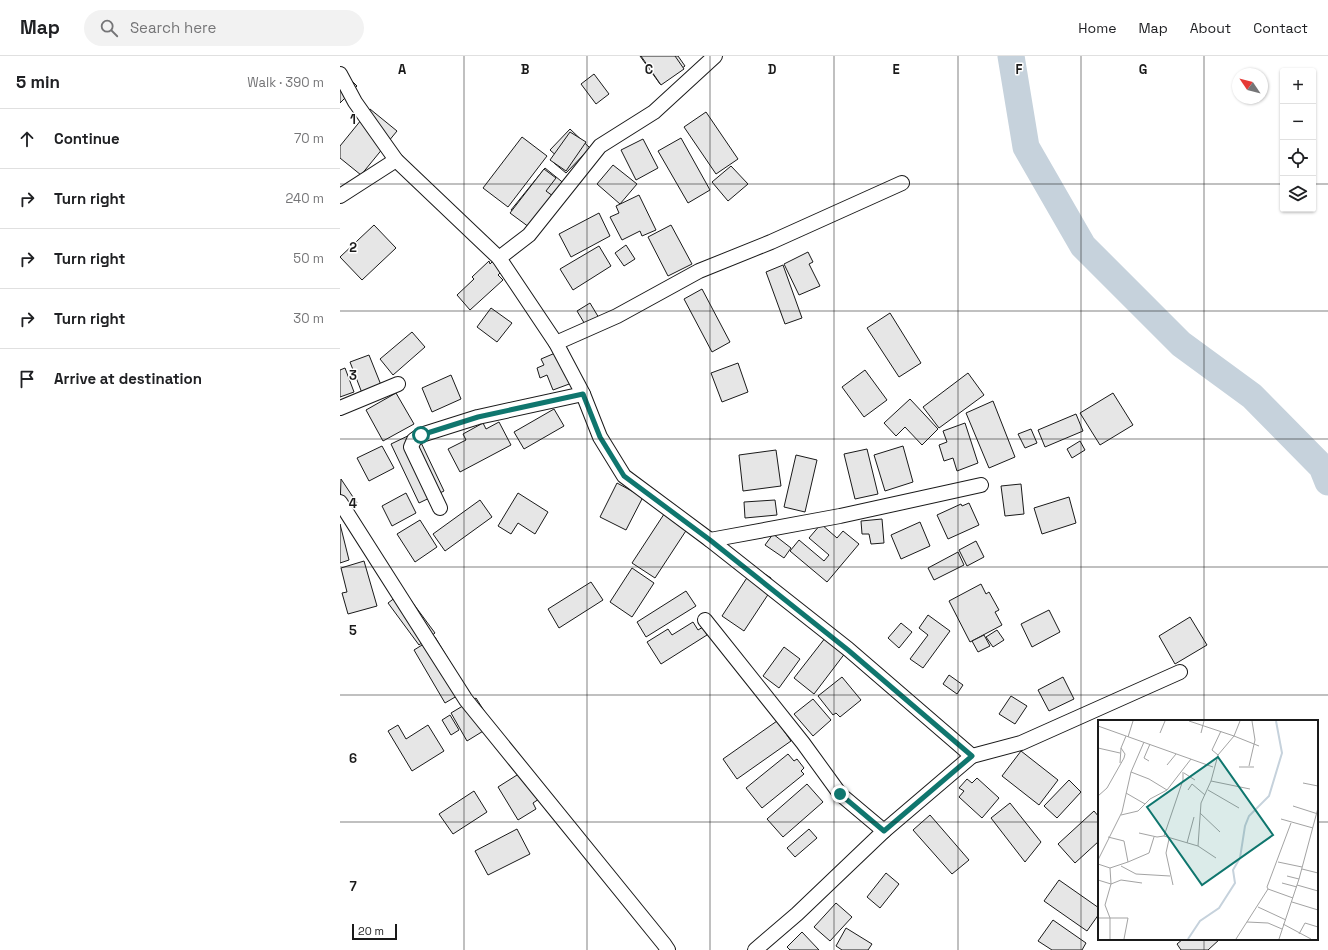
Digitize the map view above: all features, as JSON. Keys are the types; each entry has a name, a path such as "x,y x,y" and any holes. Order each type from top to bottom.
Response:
{"street":[{"path":"499,258 530,235 600,146 654,112 715,56"},
{"path":"340,74 355,102 396,160 499,258 556,343 583,394 600,437 624,476 710,540 848,650 972,756"},
{"path":"340,196 396,160"},
{"path":"556,343 616,316 699,271 771,242 902,183"},
{"path":"340,408 398,384"},
{"path":"440,508 411,447 414,440 421,435 478,417 583,394"},
{"path":"710,540 840,516 981,485"},
{"path":"340,502 466,700 668,950"},
{"path":"705,620 803,743 840,794 884,831"},
{"path":"755,950 797,914 884,831 972,756 1021,743 1180,672"}],"building":[{"path":"640,56 678,56 685,66 660,84"},
{"path":"641,56 675,56 684,69 661,85"},
{"path":"340,69 357,86 340,103"},
{"path":"594,74 609,94 596,104 581,84"},
{"path":"370,109 397,131 361,175 340,158 340,146"},
{"path":"706,112 738,159 716,174 684,127"},
{"path":"570,129 590,148 566,173 554,163 559,158 550,150"},
{"path":"570,132 586,142 566,171 550,160"},
{"path":"522,137 547,156 508,207 483,188"},
{"path":"681,138 710,190 688,203 658,151"},
{"path":"643,139 658,168 636,180 621,150"},
{"path":"613,165 637,184 620,204 597,184"},
{"path":"731,166 748,184 728,201 712,182"},
{"path":"545,168 566,185 532,227 511,210"},
{"path":"544,169 556,178 546,191 557,199 533,230 510,213"},
{"path":"639,195 656,230 642,236 640,231 622,240 610,217 619,213 616,206"},
{"path":"599,213 610,236 571,257 559,234"},
{"path":"374,225 396,248 362,280 340,257"},
{"path":"671,225 692,264 668,276 648,237"},
{"path":"626,245 635,259 624,266 615,253"},
{"path":"599,246 611,266 573,290 560,269"},
{"path":"808,252 813,262 809,264 820,286 799,295 784,264"},
{"path":"489,261 490,264 493,261 502,271 498,275 503,280 470,310 457,295 474,279 472,277"},
{"path":"783,265 802,318 785,324 766,272"},
{"path":"702,289 730,342 712,352 684,299"},
{"path":"590,303 599,318 586,326 577,311"},
{"path":"491,308 512,323 497,342 477,327"},
{"path":"890,313 921,363 899,377 867,328"},
{"path":"412,332 425,347 393,375 380,359"},
{"path":"567,348 580,380 553,390 547,375 540,378 537,368 544,365 541,359"},
{"path":"369,355 381,385 362,393 350,362"},
{"path":"738,363 748,392 722,402 711,373"},
{"path":"345,368 354,392 340,397 340,370"},
{"path":"865,370 887,400 864,417 842,387"},
{"path":"968,373 984,395 939,428 923,407"},
{"path":"451,375 461,399 432,412 422,388"},
{"path":"396,393 414,424 383,441 366,410"},
{"path":"1113,393 1133,425 1100,445 1080,413"},
{"path":"910,399 938,429 922,445 905,427 896,436 884,423"},
{"path":"993,401 1015,457 989,468 966,413"},
{"path":"554,409 564,426 524,449 514,432"},
{"path":"1076,414 1083,431 1045,447 1038,430"},
{"path":"499,422 511,445 460,472 448,449 466,440 463,434 483,423 486,429"},
{"path":"965,423 978,463 957,471 953,458 944,461 939,445 947,442 943,431"},
{"path":"1031,429 1037,443 1025,448 1018,434"},
{"path":"416,432 444,491 419,503 391,444"},
{"path":"1080,441 1085,450 1072,458 1067,449"},
{"path":"382,446 394,468 369,481 357,458"},
{"path":"903,446 913,482 885,491 874,455"},
{"path":"867,449 878,494 855,499 844,454"},
{"path":"776,450 781,486 743,491 739,455"},
{"path":"796,455 817,460 805,512 784,507"},
{"path":"341,479 357,503 344,512 340,507"},
{"path":"617,483 643,497 626,530 600,517"},
{"path":"1021,484 1024,514 1005,516 1001,486"},
{"path":"406,493 416,513 392,526 382,506"},
{"path":"518,493 548,512 535,534 518,523 511,534 498,526"},
{"path":"1069,497 1076,523 1042,534 1034,508"},
{"path":"480,500 492,517 445,551 433,534"},
{"path":"775,500 777,515 745,518 744,502"},
{"path":"969,503 979,525 948,539 937,515 961,504 962,506"},
{"path":"670,505 693,520 655,578 632,563"},
{"path":"882,519 884,543 871,544 869,534 862,534 861,521"},
{"path":"420,520 437,547 415,562 397,534"},
{"path":"920,522 930,546 901,559 891,535"},
{"path":"340,524 349,560 340,563"},
{"path":"821,524 837,538 843,531 859,544 827,582 790,551 799,540 824,561 829,555 809,538"},
{"path":"773,534 791,548 784,558 765,545"},
{"path":"976,541 984,557 967,566 959,550"},
{"path":"958,552 964,565 934,580 928,568"},
{"path":"364,561 377,606 348,614 342,593 347,592 341,568"},
{"path":"754,567 771,578 770,581 775,584 744,631 722,616"},
{"path":"632,568 654,583 632,617 610,602"},
{"path":"591,582 603,600 559,628 548,609"},
{"path":"981,584 986,594 989,592 999,610 995,612 1002,625 970,642 949,601"},
{"path":"404,591 435,633 419,645 388,603"},
{"path":"686,591 696,606 646,637 637,622"},
{"path":"1049,610 1060,632 1032,647 1021,624"},
{"path":"928,615 950,631 923,668 910,659 928,635 919,628"},
{"path":"1190,617 1207,645 1175,664 1159,636"},
{"path":"693,622 698,630 703,627 707,635 661,664 647,642 668,629 672,635"},
{"path":"901,623 912,632 899,648 888,638"},
{"path":"997,630 1004,640 993,647 986,637"},
{"path":"829,633 849,648 814,694 794,678"},
{"path":"984,635 990,646 978,652 972,641"},
{"path":"435,637 467,690 445,703 414,650"},
{"path":"784,647 800,659 779,688 763,676"},
{"path":"949,675 963,685 957,694 943,684"},
{"path":"842,677 861,700 840,717 836,713 833,715 818,696"},
{"path":"1063,677 1074,699 1049,711 1038,690"},
{"path":"1011,696 1027,706 1015,724 999,714"},
{"path":"476,698 493,725 467,741 451,713"},
{"path":"813,699 831,720 813,736 794,714"},
{"path":"450,715 459,730 451,735 442,720"},
{"path":"777,721 791,741 737,779 723,759"},
{"path":"398,725 406,739 428,725 444,751 412,771 388,731"},
{"path":"1021,751 1058,780 1039,805 1002,776"},
{"path":"788,754 794,761 797,759 804,768 801,771 804,774 762,808 746,788"},
{"path":"525,770 531,780 537,776 548,793 533,803 536,809 518,820 498,787"},
{"path":"977,778 999,798 982,818 959,797 964,791 959,788 967,779 972,783"},
{"path":"1069,780 1081,792 1057,818 1044,806"},
{"path":"807,784 823,802 783,837 767,819"},
{"path":"474,791 487,812 453,834 439,814"},
{"path":"1010,803 1041,842 1025,862 991,818"},
{"path":"1094,811 1098,816 1098,842 1075,863 1058,844"},
{"path":"930,815 969,860 952,874 913,830"},
{"path":"517,829 530,854 488,875 475,851"},
{"path":"809,829 817,838 795,857 787,848"},
{"path":"886,873 899,884 880,908 867,897"},
{"path":"1059,880 1098,907 1098,915 1087,931 1044,901"},
{"path":"836,903 852,917 830,941 814,927"},
{"path":"1053,920 1086,943 1082,950 1052,950 1038,941"},
{"path":"846,928 872,944 868,950 842,950 836,946"},
{"path":"802,932 819,950 790,950 787,947"},
{"path":"1182,940 1219,940 1208,950 1181,950 1177,944"}],"waterway":[{"path":"1011,56 1026,147 1083,246 1181,344 1252,396 1322,467 1328,482"}],"route":[{"path":"421,435 478,417 583,394 600,437 624,476 710,540 848,650 972,756 884,831 840,794"}]}
